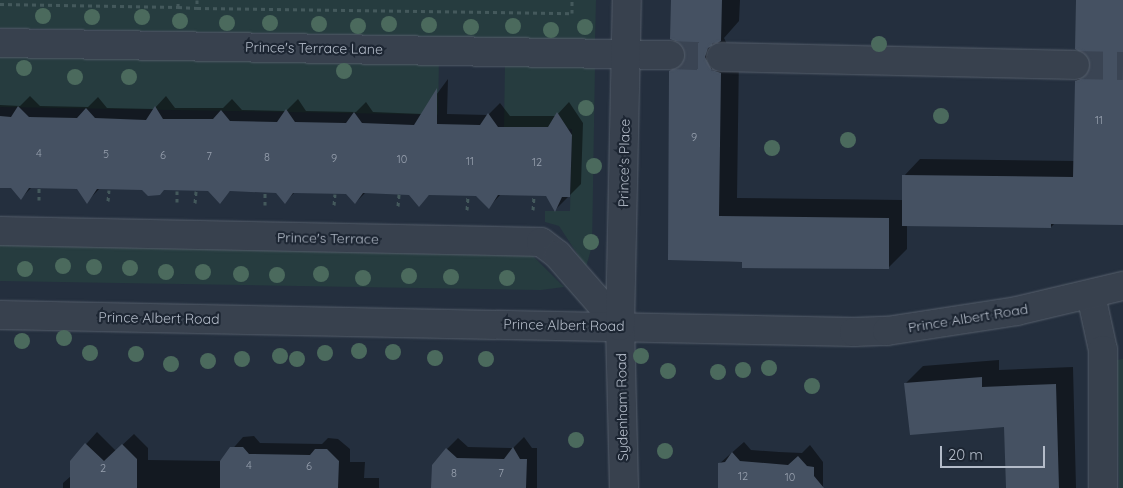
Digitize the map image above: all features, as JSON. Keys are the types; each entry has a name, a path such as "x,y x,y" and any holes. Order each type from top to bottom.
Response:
{"street":[{"name":"Prince's Place","path":"620,326 627,0"},
{"name":"Prince's Terrace Lane","path":"0,43 670,56"},
{"path":"721,56 1075,65"},
{"name":"Prince's Terrace","path":"0,231 540,242 558,255 620,326"},
{"name":"Prince Albert Road","path":"0,315 620,326 823,332 887,331 1017,311 1123,286"},
{"path":"1091,295 1103,350 1104,488"},
{"name":"Sydenham Road","path":"620,326 624,488"}],"path":[{"path":"178,0 178,7"},
{"path":"197,0 197,8"},
{"path":"0,4 572,12 572,0"},
{"path":"467,215 468,195"},
{"path":"533,217 534,196"}],"green space":[{"path":"0,0 596,0 595,40 0,28"},
{"path":"0,54 439,62 438,115 0,107"},
{"path":"505,63 595,65 592,246 586,267 559,226 545,222 545,211 570,211 572,129 504,127"},
{"path":"0,244 530,253 564,287 541,290 0,281"},
{"path":"1123,359 1123,488 1119,488 1117,360"}],"building":[{"path":"671,0 722,0 721,41 708,48 705,57 712,70 721,73 719,216 889,218 889,269 742,268 742,262 668,260 669,71 683,63 686,55 678,42 670,39"},
{"path":"1076,0 1123,0 1123,225 1051,224 1051,228 902,226 902,175 1073,177 1075,81 1083,78 1091,66 1088,57 1075,49"},
{"path":"437,88 437,124 480,125 488,113 498,127 548,127 557,112 572,135 570,197 562,197 555,212 546,196 498,195 489,209 476,196 429,195 419,207 409,195 363,193 355,204 346,194 293,193 285,204 276,193 230,191 220,204 208,191 164,190 160,195 148,196 142,190 97,189 87,204 77,189 29,188 21,200 11,188 0,188 0,116 11,117 18,106 29,117 77,118 86,108 95,118 146,120 155,106 163,119 213,119 221,110 230,121 277,122 286,109 295,122 346,123 354,112 362,123 414,125"},
{"path":"982,377 982,387 1056,384 1059,488 1006,488 1004,427 910,435 904,383"},
{"path":"85,443 104,461 122,444 137,459 137,488 70,488 70,461"},
{"path":"230,447 243,447 249,454 310,455 315,449 327,449 339,461 338,488 220,488 220,461"},
{"path":"513,447 520,459 527,459 526,488 431,488 432,465 446,448 457,458 504,459"},
{"path":"732,452 740,461 788,465 798,456 807,466 814,467 814,476 824,488 718,488 718,463 725,462"}],"tunnel":[{"path":"670,55 721,57"},
{"path":"1075,65 1123,66"}]}
